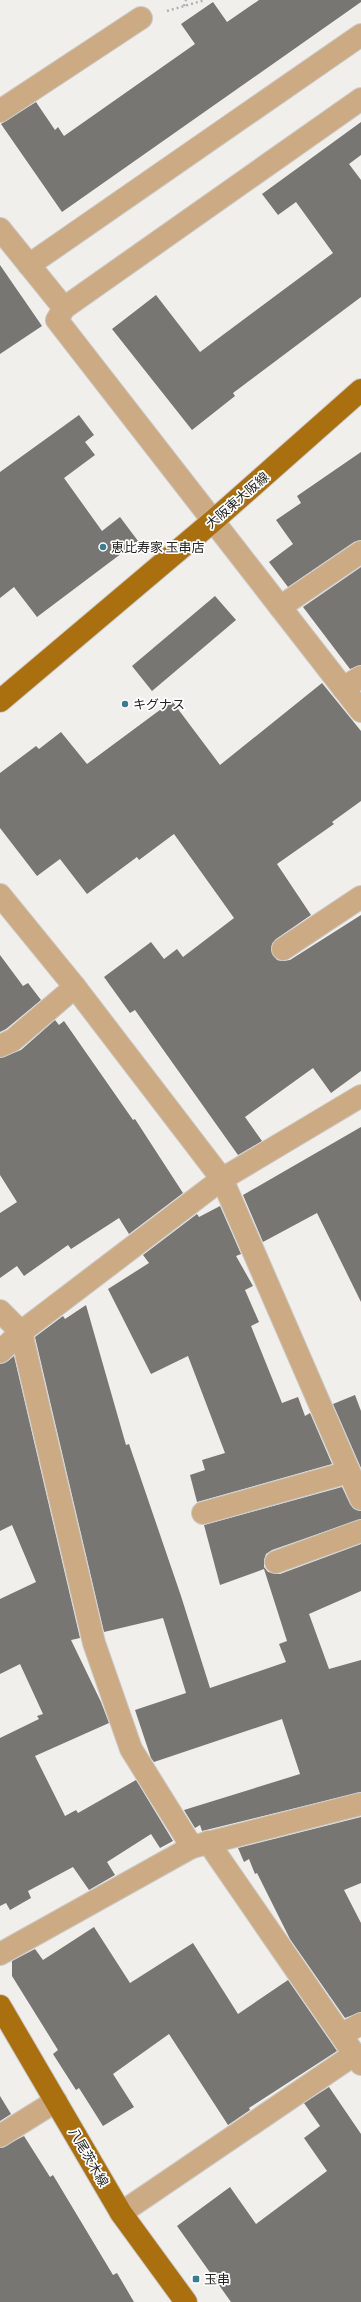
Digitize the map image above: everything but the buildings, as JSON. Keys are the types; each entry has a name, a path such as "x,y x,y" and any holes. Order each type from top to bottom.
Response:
{"main road":[{"name":"大阪東大阪線","path":"0,700 213,521 360,393"},
{"name":"八尾茨木線","path":"0,2006 121,2213 186,2302"}],"street":[{"path":"0,111 141,18"},
{"path":"29,265 361,35"},
{"path":"361,99 64,308 57,320 361,711"},
{"path":"0,229 64,308"},
{"path":"280,607 361,552"},
{"path":"343,688 361,676"},
{"path":"0,895 75,987 222,1178 361,1499"},
{"path":"283,949 361,897"},
{"path":"0,1046 13,1040 75,987"},
{"path":"0,1352 21,1332 222,1178 361,1096"},
{"path":"0,1310 21,1332 94,1643 131,1749 342,2034 358,2059 121,2213"},
{"path":"203,1513 349,1472"},
{"path":"276,1562 361,1531"},
{"path":"0,1954 200,1844 361,1804"},
{"path":"342,2034 361,2024"},
{"path":"0,2136 56,2101"}],"path":[{"path":"184,6 186,0"},
{"path":"141,18 205,0"}],"place":[{"name":"恵比寿家 玉串店","path":"103,547"},
{"name":"キグナス","path":"125,704"},
{"name":"玉串","path":"196,2279"}]}
